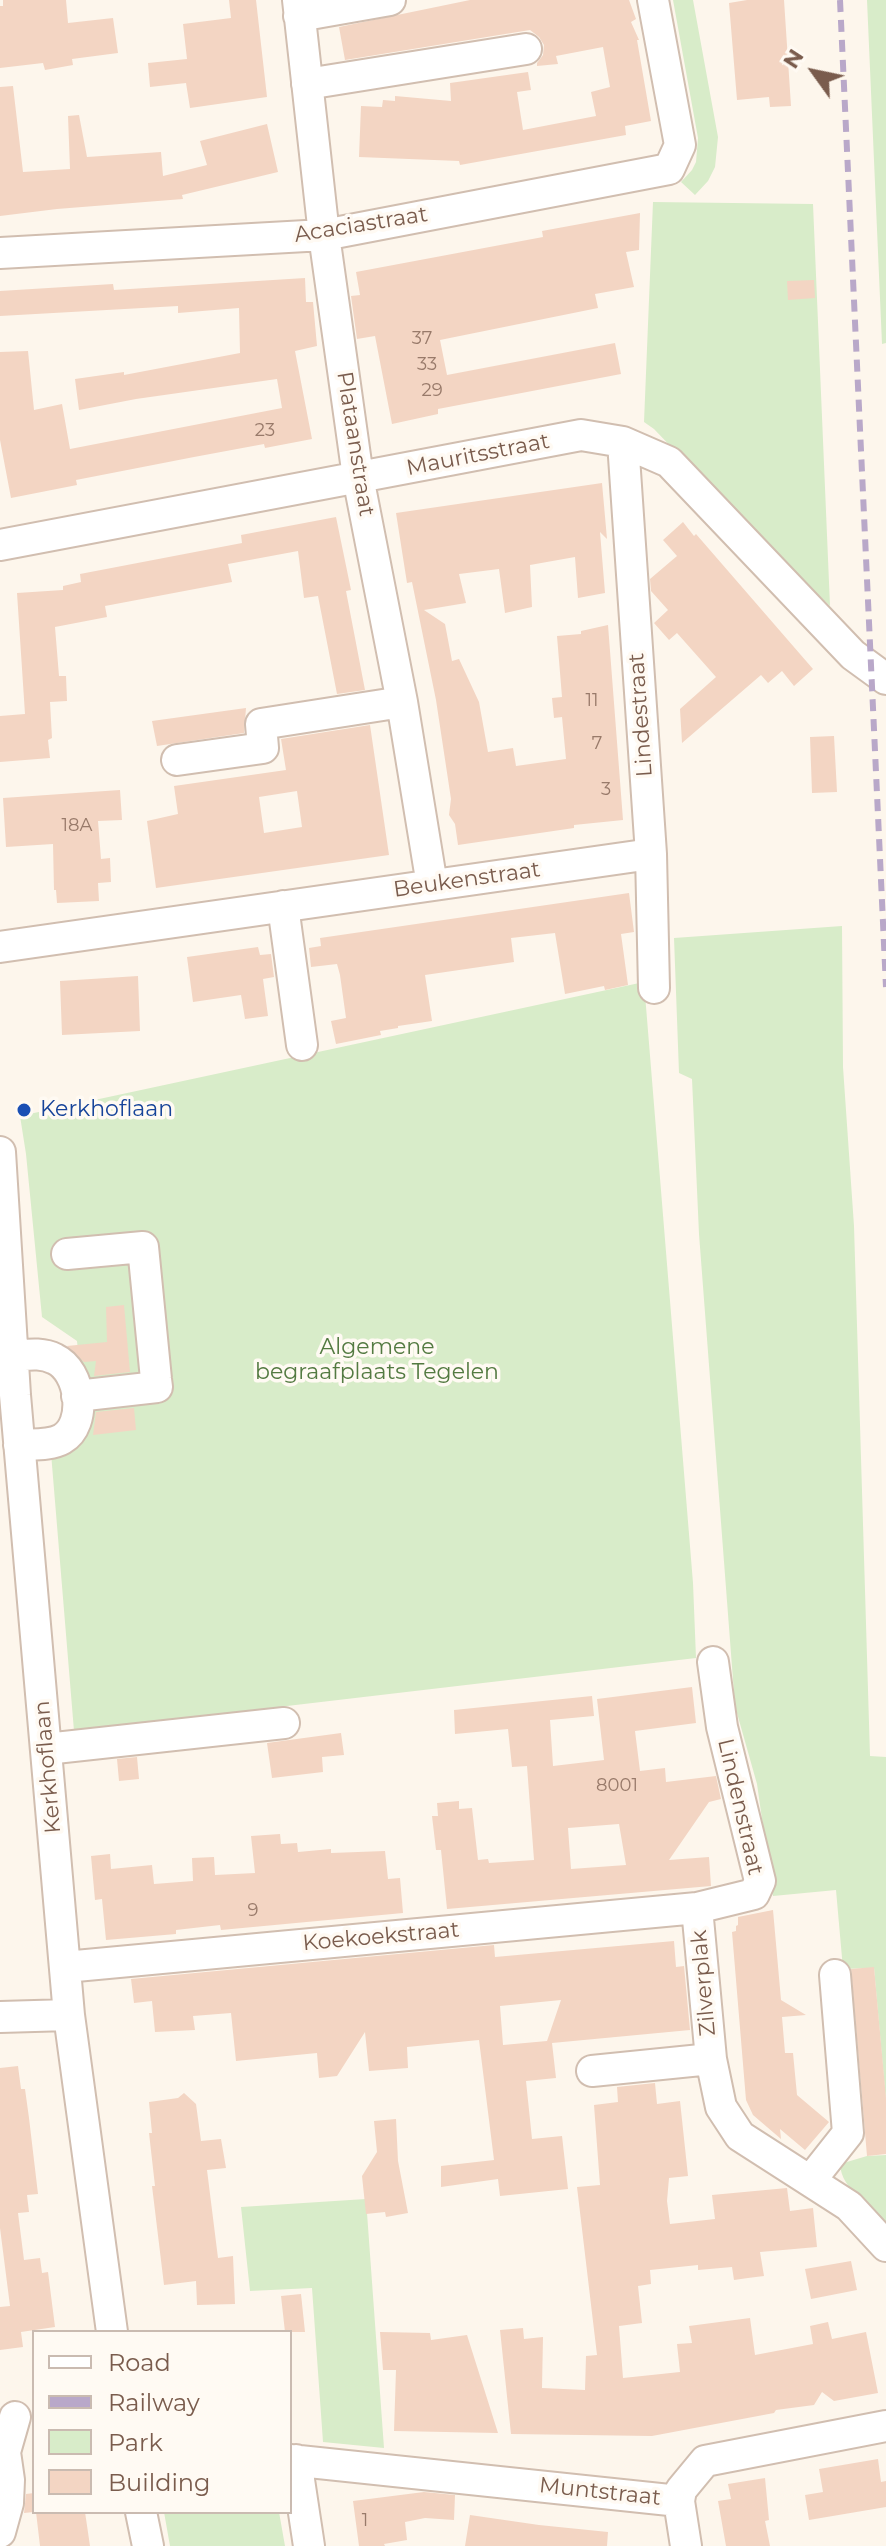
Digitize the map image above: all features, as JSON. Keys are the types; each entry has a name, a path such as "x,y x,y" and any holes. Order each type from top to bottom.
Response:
{"street":[{"path":"298,8 390,0"},
{"name":"Acaciastraat","path":"0,253 324,235 669,169 680,145 653,0"},
{"name":"Plataanstraat","path":"298,8 324,235 358,477 402,702 432,885"},
{"path":"307,84 526,49"},
{"name":"Mauritsstraat","path":"0,545 581,435 623,442 669,462 853,655 878,673"},
{"name":"Lindestraat","path":"623,442 651,854 654,988"},
{"path":"177,760 263,748 261,724 402,702"},
{"name":"Beukenstraat","path":"0,947 651,854"},
{"path":"283,906 302,1045"},
{"name":"Kerkhoflaan","path":"0,1152 12,1356 7,1395 19,1445 69,2015 112,2330"},
{"path":"67,1254 143,1247 157,1387 77,1396"},
{"path":"12,1356 37,1354 62,1363 75,1380 77,1396 78,1416 67,1435 53,1443 19,1445"},
{"name":"Lindenstraat","path":"697,1908 754,1894 760,1881 722,1727 713,1662"},
{"path":"46,1749 284,1723"},
{"name":"Koekoekstraat","path":"65,1967 697,1908"},
{"name":"Zilverplak","path":"697,1908 711,2059 721,2107 740,2136 810,2181"},
{"path":"835,1975 848,2133 810,2181 849,2206 886,2246"},
{"path":"0,2017 69,2015"},
{"name":"Zilverplak","path":"592,2071 711,2059"},
{"path":"0,2532 8,2503 5,2452 16,2417"},
{"name":"Muntstraat","path":"293,2460 679,2501 681,2490 705,2461 886,2426"},
{"path":"293,2460 309,2546"},
{"path":"679,2501 686,2546"},
{"path":"141,2514 148,2546"}],"green space":[{"path":"673,0 693,0 718,137 715,167 708,181 695,195 681,182 696,162 698,138"},
{"path":"867,0 886,0 886,343 882,344"},
{"path":"653,202 813,204 830,606 644,422"},
{"path":"842,926 843,1067 854,1226 870,1756 886,1757 886,2102 874,1968 843,1969 836,1890 773,1896 757,1784 735,1706 699,1234 692,1079 679,1073 674,938"},
{"name":"Algemene begraafplaats Tegelen","path":"644,982 693,1583 696,1658 74,1731 51,1453 86,1430 77,1341 42,1317 20,1116"},
{"path":"886,2155 886,2225 851,2190 840,2164 867,2156"},
{"path":"366,2199 384,2448 323,2442 312,2288 250,2291 241,2207"},
{"path":"164,2514 279,2514 285,2546 170,2546"}],"building":[{"path":"3,0 66,0 68,23 113,18 118,53 72,59 73,65 45,70 43,63 0,68 0,6 3,6"},
{"path":"229,0 256,0 267,97 190,108 186,83 150,87 148,63 187,59 183,24 231,18"},
{"path":"470,0 629,0 636,19 631,22 639,40 651,121 625,126 626,135 460,165 459,161 359,157 361,106 382,107 383,100 395,101 395,96 451,101 450,83 528,72 531,90 517,92 523,130 596,116 591,92 610,87 603,47 556,56 558,64 537,66 544,45 530,30 345,60 339,27"},
{"path":"784,0 791,106 770,107 769,97 737,100 729,3"},
{"path":"13,86 23,172 70,169 68,116 79,115 87,157 161,152 163,176 207,165 200,141 267,124 278,172 182,195 183,199 0,216 0,87"},
{"path":"640,213 639,250 626,252 634,287 595,294 598,308 440,340 447,375 615,343 621,374 438,409 438,414 392,424 375,336 357,339 351,296 360,295 356,272 543,237 542,231"},
{"path":"305,278 306,302 313,302 317,346 295,351 312,439 265,448 264,444 76,480 77,485 11,498 0,440 0,352 28,351 34,410 62,404 70,449 282,408 277,379 79,410 75,379 124,372 124,375 240,353 239,308 178,313 178,306 0,316 0,291 113,284 114,290"},
{"path":"814,280 815,298 788,300 787,281"},
{"path":"602,483 607,539 600,532 605,593 578,598 575,557 530,565 532,607 505,613 499,569 459,574 466,603 424,610 445,624 452,661 459,659 479,702 488,752 513,748 516,766 566,759 562,717 554,718 552,698 562,697 557,636 581,634 581,631 608,625 623,820 458,845 455,824 449,815 451,799 436,700 412,582 407,583 396,513"},
{"path":"336,517 351,590 346,591 365,690 337,694 318,596 304,598 298,551 228,564 232,582 105,606 107,617 55,627 59,676 66,676 67,701 50,702 50,758 0,762 0,716 25,714 17,593 63,590 63,586 81,582 80,574 242,543 241,535"},
{"path":"683,522 813,669 794,686 782,671 768,683 761,675 682,743 680,709 716,677 677,633 669,640 654,623 668,610 651,591 650,579 677,556 663,540"},
{"path":"246,708 244,733 157,746 152,721"},
{"path":"370,725 389,855 156,888 147,821 178,814 174,786 286,770 281,739","holes":["297,791 302,827 264,833 259,797"]},
{"path":"834,736 837,792 812,793 810,737"},
{"path":"120,790 122,820 98,821 101,859 110,858 111,882 98,883 99,901 57,903 53,844 6,847 3,798"},
{"path":"629,893 634,932 621,934 628,985 605,990 604,986 565,994 555,933 511,938 514,962 425,975 432,1021 398,1026 380,1031 381,1035 336,1044 331,1021 346,1018 340,975 337,964 311,967 309,948 321,946 320,938"},
{"path":"258,947 260,955 271,954 274,977 263,979 268,1016 245,1019 241,995 193,1002 187,957"},
{"path":"138,976 140,1031 62,1035 60,981"},
{"path":"124,1305 130,1372 94,1376 96,1361 84,1362 67,1346 107,1342 106,1307"},
{"path":"134,1408 136,1430 93,1435 96,1412"},
{"path":"692,1687 696,1723 635,1731 640,1771 665,1768 666,1782 716,1776 721,1799 709,1802 669,1860 709,1857 711,1886 447,1909 441,1850 436,1850 432,1816 438,1816 437,1803 459,1801 459,1809 472,1808 478,1860 488,1859 489,1863 534,1860 527,1766 512,1767 508,1729 455,1734 454,1710 592,1696 594,1716 550,1720 553,1766 604,1760 597,1699","holes":["619,1824 626,1865 571,1869 568,1828"]},
{"path":"341,1733 344,1755 322,1757 323,1772 272,1778 267,1743"},
{"path":"137,1757 139,1779 119,1781 117,1759"},
{"path":"280,1834 281,1844 297,1843 298,1852 331,1849 331,1853 385,1851 388,1879 400,1878 403,1913 221,1930 220,1925 176,1930 176,1934 106,1940 102,1899 95,1900 91,1856 110,1854 111,1869 152,1865 154,1884 193,1881 192,1858 214,1857 215,1875 255,1873 251,1836"},
{"path":"773,1910 781,2000 806,2015 782,2017 785,2053 793,2053 797,2095 829,2122 805,2150 780,2129 781,2139 753,2115 746,2100 732,1932 736,1931 738,1917"},
{"path":"674,1941 676,1967 684,1966 690,2030 552,2043 556,2078 526,2081 532,2139 562,2136 568,2189 500,2196 498,2179 441,2187 441,2166 494,2160 479,2040 407,2047 408,2068 369,2071 365,2032 337,2076 319,2078 317,2053 236,2061 231,2013 193,2016 195,2030 155,2032 152,2001 134,2003 131,1979 494,1945 495,1957","holes":["561,2000 547,2041 503,2045 500,2006"]},
{"path":"874,1967 886,2098 886,2154 867,2156 851,1969"},
{"path":"18,2066 21,2089 25,2089 38,2194 27,2195 29,2212 18,2213 24,2260 40,2258 42,2273 48,2272 55,2327 21,2332 23,2347 0,2350 0,2307 10,2306 0,2228 0,2068"},
{"path":"655,2083 657,2104 680,2101 688,2176 669,2178 667,2201 670,2224 715,2219 712,2195 787,2188 790,2211 813,2208 817,2247 760,2252 764,2276 734,2280 732,2267 698,2270 698,2265 650,2270 651,2284 638,2286 642,2323 619,2326 623,2378 680,2372 677,2344 692,2343 689,2326 750,2318 755,2355 813,2344 810,2326 828,2322 832,2339 866,2332 878,2393 834,2401 822,2392 814,2405 652,2436 511,2434 500,2330 523,2328 524,2339 543,2337 542,2388 585,2390 586,2356 597,2355 577,2187 600,2185 594,2105 618,2102 617,2087"},
{"path":"184,2093 196,2104 201,2141 221,2139 226,2168 207,2170 218,2258 233,2256 235,2304 197,2305 196,2281 164,2285 152,2186 155,2186 149,2102 178,2098"},
{"path":"396,2119 398,2161 408,2213 386,2217 385,2212 366,2214 362,2176 377,2152 374,2121"},
{"path":"851,2261 857,2290 811,2299 805,2269"},
{"path":"301,2294 305,2332 285,2330 281,2296"},
{"path":"380,2332 430,2333 431,2340 467,2335 498,2433 394,2431 396,2370 383,2370"},
{"path":"878,2459 881,2482 886,2481 886,2507 809,2520 805,2495 823,2492 819,2469"},
{"path":"765,2478 769,2520 765,2521 770,2546 726,2546 718,2501 731,2499 728,2484"},
{"path":"424,2492 455,2495 454,2520 425,2518 405,2522 407,2540 385,2546 359,2546 353,2501"},
{"path":"32,2493 32,2512 24,2513 26,2494"},
{"path":"36,2514 85,2514 90,2546 40,2546"},
{"path":"470,2515 608,2532 607,2546 465,2546"}],"railway":[{"path":"840,0 886,987"}],"place":[{"name":"Kerkhoflaan","path":"24,1110"}]}
